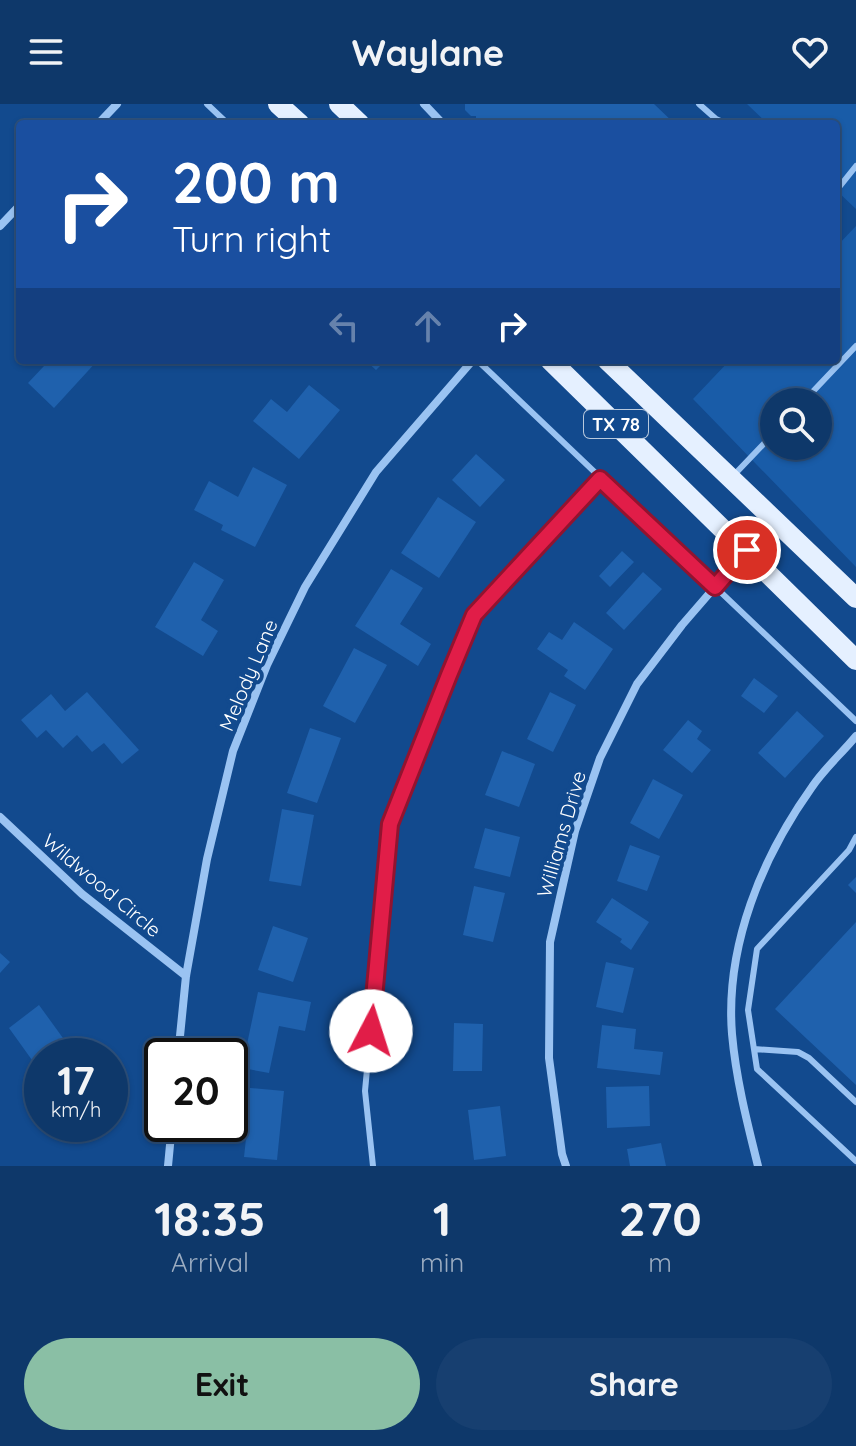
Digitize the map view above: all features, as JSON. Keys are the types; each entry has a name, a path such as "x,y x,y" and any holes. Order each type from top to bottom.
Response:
{"main road":[{"path":"278,104 296,120"},
{"path":"339,104 356,120"},
{"name":"TX 78","path":"554,364 856,660"},
{"name":"TX 78","path":"611,364 856,598"}],"street":[{"path":"102,120 117,104"},
{"path":"424,104 439,120"},
{"path":"0,226 16,209"},
{"name":"Melody Lane","path":"180,1038 186,976 207,859 233,751 267,665 305,587 376,472 471,364"},
{"name":"Williams Drive","path":"566,1166 549,1058 550,942 575,831 600,758 637,684 682,625 774,520"},
{"path":"758,1166 743,1109 732,1032 733,977 750,904 768,859 814,783 856,736"},
{"name":"Wildwood Circle","path":"0,817 82,894 186,976"},
{"path":"168,1166 170,1142"}],"lane":[{"path":"207,104 224,120"},
{"path":"699,104 718,120"},
{"path":"840,186 856,166"},
{"path":"840,363 856,346"},
{"path":"479,364 856,721"},
{"path":"816,388 839,364"},
{"path":"731,478 760,448"},
{"path":"373,1166 365,1091 390,824 474,615 600,479"},
{"path":"856,837 849,850 757,949 748,1010 757,1069 856,1161"},
{"path":"754,1049 798,1052 809,1058 856,1102"}],"shaded area":[{"path":"747,104 856,104 856,209 840,194 840,120 764,120"},
{"path":"856,226 856,567 693,399 726,364 840,364 840,243"}],"building":[{"path":"465,104 654,104 671,120 476,120 476,116 465,110"},
{"path":"42,364 94,364 54,408 28,383 44,366"},
{"path":"309,385 340,410 299,459 253,421 271,399 287,412"},
{"path":"476,454 505,480 480,507 452,480"},
{"path":"253,467 287,485 255,547 221,530 223,525 194,510 209,481 238,497"},
{"path":"438,497 476,522 439,578 401,553"},
{"path":"622,551 634,562 610,587 599,576"},
{"path":"194,562 224,580 201,620 218,631 203,656 155,627"},
{"path":"391,569 423,588 400,624 431,644 418,666 355,626"},
{"path":"643,572 662,589 624,630 606,613"},
{"path":"574,622 613,649 585,690 564,676 568,670 537,649 549,632 562,640"},
{"path":"354,648 387,665 355,723 323,706"},
{"path":"754,678 778,696 764,713 741,696"},
{"path":"87,692 139,750 122,764 104,743 92,752 77,735 63,748 46,730 37,738 21,720 51,694 65,711"},
{"path":"550,692 576,705 553,752 527,739"},
{"path":"797,711 824,736 785,778 758,753"},
{"path":"688,720 702,731 697,739 711,750 692,773 663,750"},
{"path":"310,728 341,738 317,803 287,793"},
{"path":"502,751 535,764 519,807 485,795"},
{"path":"653,779 683,795 659,839 630,823"},
{"path":"282,809 314,815 301,886 269,881"},
{"path":"485,828 520,837 510,877 474,868"},
{"path":"630,845 660,856 647,891 617,881"},
{"path":"856,877 856,893 848,885"},
{"path":"474,886 505,893 493,942 463,935"},
{"path":"612,898 649,922 631,950 620,942 622,939 596,922"},
{"path":"856,922 856,1085 775,1009"},
{"path":"273,926 308,938 293,982 258,970"},
{"path":"0,953 10,962 0,973"},
{"path":"606,962 634,968 623,1013 596,1007"},
{"path":"258,992 311,1002 305,1031 279,1026 269,1073 248,1069 248,1040"},
{"path":"39,1005 63,1038 24,1038 24,1049 9,1028"},
{"path":"454,1023 483,1024 482,1071 453,1071"},
{"path":"602,1025 636,1029 634,1049 663,1052 660,1075 597,1068"},
{"path":"649,1086 650,1126 607,1128 606,1087"},
{"path":"248,1088 284,1091 277,1160 244,1157"},
{"path":"500,1106 506,1156 474,1160 468,1110"},
{"path":"661,1143 666,1166 630,1166 627,1149"}],"route":[{"path":"371,1031 390,824 474,615 600,479 715,587 747,550"}]}
